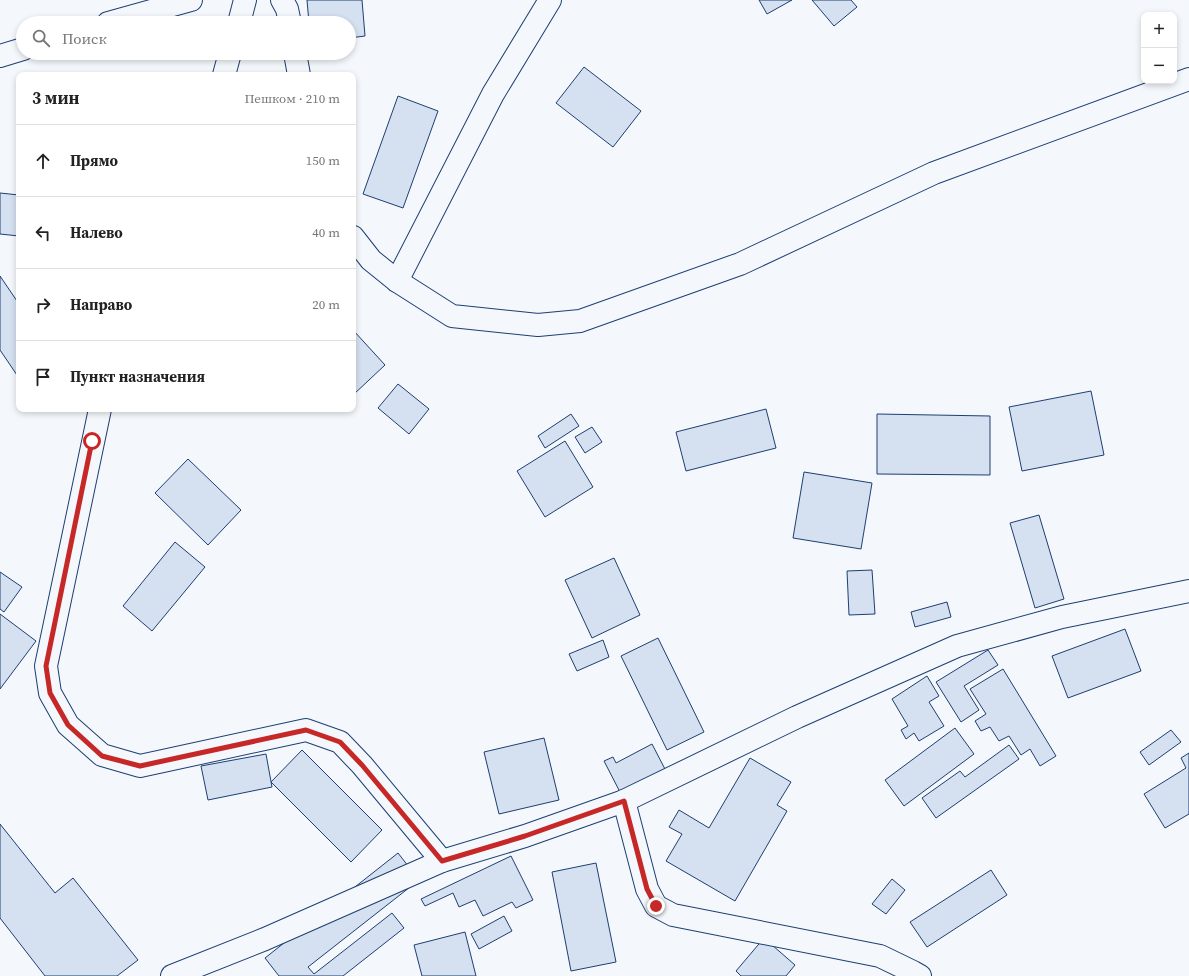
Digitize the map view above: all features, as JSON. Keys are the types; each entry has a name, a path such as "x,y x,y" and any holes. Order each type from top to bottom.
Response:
{"street":[{"path":"133,16 191,0"},
{"path":"241,16 245,0"},
{"path":"282,0 287,9 288,16"},
{"path":"397,281 493,94 550,0"},
{"path":"0,56 16,51"},
{"path":"225,72 228,60"},
{"path":"296,60 298,72"},
{"path":"356,241 371,260 397,281 452,316 538,325 580,321 740,264 934,173 1189,79"},
{"path":"99,412 46,666 50,693 68,725 102,756 140,766 306,730 340,742 362,765 442,861"},
{"path":"172,976 265,939 442,861 525,836 624,801 797,717 957,646 1062,617 1189,591"},
{"path":"624,801 647,889 656,906 673,916 880,956 920,976"}],"building":[{"path":"307,0 362,0 365,36 356,37 356,16 308,16"},
{"path":"759,0 792,0 767,14"},
{"path":"812,0 851,0 857,7 834,26"},
{"path":"584,67 641,111 613,147 556,103"},
{"path":"398,96 438,111 403,208 363,194"},
{"path":"0,193 16,195 16,236 0,234"},
{"path":"0,276 16,300 16,374 0,350"},
{"path":"356,333 385,365 356,392"},
{"path":"398,384 429,409 409,434 378,408"},
{"path":"1091,391 1104,455 1022,471 1009,407"},
{"path":"766,409 776,448 686,471 676,432"},
{"path":"571,414 579,426 545,448 538,436"},
{"path":"877,414 990,416 990,475 877,474"},
{"path":"592,427 602,442 585,453 575,437"},
{"path":"565,441 593,487 545,517 517,471"},
{"path":"188,459 241,510 208,545 155,493"},
{"path":"804,472 872,483 861,549 793,538"},
{"path":"1039,515 1064,599 1035,608 1010,523"},
{"path":"175,542 205,567 152,631 123,606"},
{"path":"614,558 640,615 592,638 565,580"},
{"path":"872,570 875,614 849,615 847,571"},
{"path":"0,572 22,587 4,612 0,609"},
{"path":"947,602 951,617 915,627 911,612"},
{"path":"0,614 36,641 0,689"},
{"path":"1125,629 1141,671 1068,698 1052,656"},
{"path":"658,638 704,732 667,750 621,656"},
{"path":"603,640 609,657 577,671 569,654"},
{"path":"988,650 998,665 964,686 979,710 961,722 936,682"},
{"path":"1003,669 1056,756 1040,766 1030,749 1021,755 1009,736 999,741 990,727 981,731 975,721 986,714 970,689"},
{"path":"927,676 939,696 929,702 944,726 919,741 914,733 906,739 901,730 908,726 892,699"},
{"path":"955,728 974,754 904,806 885,780"},
{"path":"1171,730 1181,742 1149,765 1140,752"},
{"path":"544,738 559,800 499,814 484,752"},
{"path":"652,744 666,771 621,794 604,761 613,757 616,763"},
{"path":"1009,745 1019,759 936,818 922,798 960,771 965,777"},
{"path":"302,750 382,830 351,862 271,782"},
{"path":"1189,753 1189,814 1165,828 1144,794 1186,768 1181,758"},
{"path":"266,754 272,787 208,800 201,766"},
{"path":"750,758 791,782 777,805 787,811 735,901 666,861 682,834 669,827 679,810 709,828"},
{"path":"0,824 55,893 73,878 138,960 117,976 45,976 0,918"},
{"path":"398,853 419,880 308,967 314,974 392,913 404,928 343,976 279,976 265,958"},
{"path":"511,856 533,900 516,908 512,902 483,916 475,900 459,907 453,893 425,906 421,899"},
{"path":"596,863 616,962 571,971 552,872"},
{"path":"991,870 1007,895 927,947 910,922"},
{"path":"892,879 905,890 886,914 872,904"},
{"path":"504,916 512,931 479,949 471,934"},
{"path":"465,932 476,976 422,976 414,945"},
{"path":"764,938 795,965 786,976 741,976 736,971"}],"route":[{"path":"92,441 46,666 50,693 68,725 102,756 140,766 306,730 340,742 362,765 442,861 525,836 624,801 647,889 656,906"}]}
